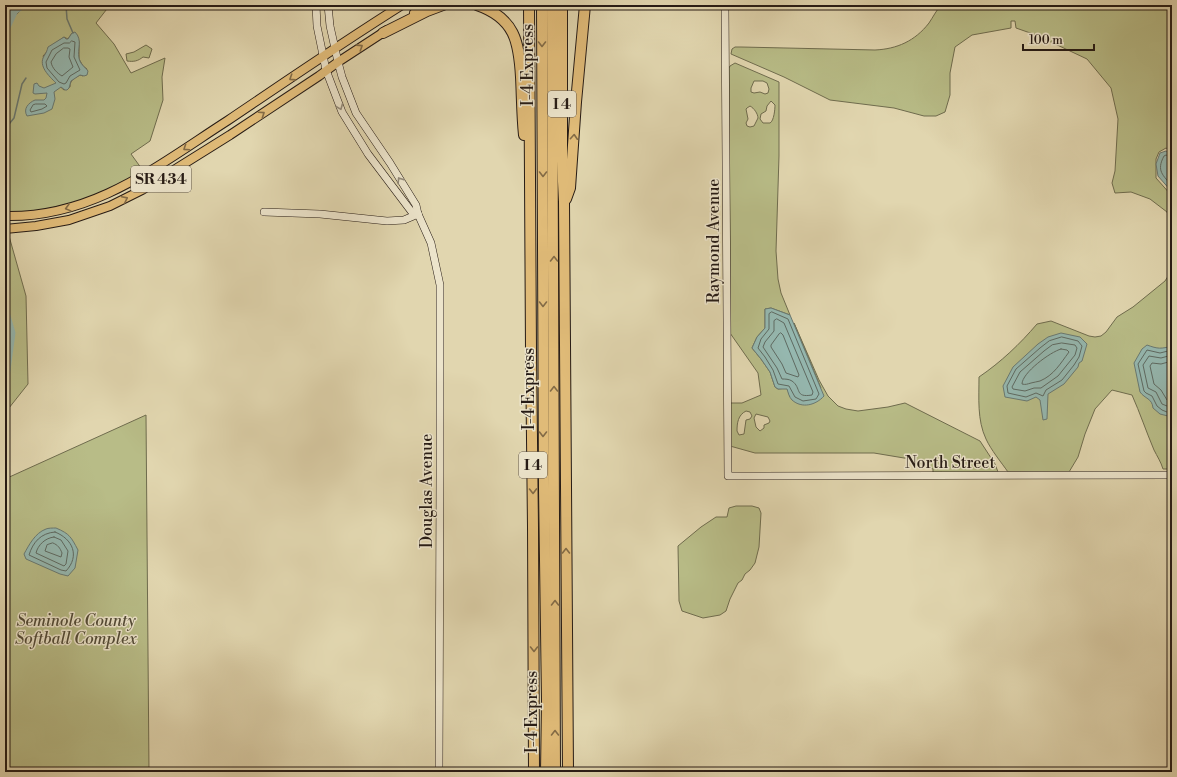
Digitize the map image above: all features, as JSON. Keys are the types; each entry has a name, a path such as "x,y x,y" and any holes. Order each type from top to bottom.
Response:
{"highway":[{"path":"383,33 427,11 444,5"},
{"path":"477,5 492,11 501,18 511,29 516,41 520,60 524,134 531,158"},
{"name":"I 4","path":"530,5 534,772"},
{"name":"I-4 Express","path":"542,5 546,772"},
{"name":"I-4 Express","path":"552,5 555,772"},
{"name":"I 4","path":"562,5 562,160 564,202 568,772"},
{"path":"564,202 570,188 585,5"}],"main road":[{"name":"SR 434","path":"5,216 39,214 68,208 86,203 120,189 154,169 402,5"},
{"name":"SR 434","path":"5,228 36,226 69,220 96,212 125,199 152,184 223,139 426,5"},
{"path":"5,221 15,220 22,216"}],"street":[{"path":"316,5 317,26 326,70 345,119 368,154 411,211 418,214"},
{"name":"Douglas Avenue","path":"328,5 330,26 338,62 342,77 356,113 416,204 418,214 431,242 440,285 439,772"},
{"name":"Raymond Avenue","path":"726,5 728,476"},
{"path":"264,212 320,214 386,221 404,220 418,214"},
{"name":"North Street","path":"728,476 1172,475"}],"green space":[{"path":"26,5 110,5 96,23 114,44 131,73 165,58 162,77 163,100 150,141 131,154 144,172 85,200 38,211 5,213 5,34 13,18","holes":["72,33 79,41 79,59 83,66 87,69 83,76 80,75 74,78 70,87 64,90 56,83 43,56 53,45 64,37 68,39"]},
{"path":"941,5 1172,5 1172,151 1166,148 1159,152 1156,159 1156,178 1172,196 1172,226 1167,212 1150,199 1131,192 1115,193 1112,183 1115,171 1118,119 1111,88 1087,59 1036,35 1016,28 1015,21 1011,21 1011,28 972,35 955,47 950,73 950,95 945,112 936,116 924,116 894,108 830,100 784,77 731,54 732,49 735,47 875,50 891,48 905,43 918,35 929,23"},
{"path":"146,45 152,49 149,58 143,57 136,61 127,61 126,54 134,52"},
{"path":"735,63 779,82 779,156 776,251 778,279 781,293 790,315 771,308 765,309 765,328 757,337 752,348 770,372 775,387 778,389 787,388 790,397 821,388 794,323 819,380 828,396 838,406 858,411 905,403 980,441 995,464 998,472 933,473 933,469 910,459 874,453 755,453 730,446 730,403 742,403 761,395 758,373 730,333 730,66","holes":["754,81 763,81 767,83 769,89 768,93 765,94 760,92 751,92","771,101 775,105 774,115 770,123 763,123 760,119 761,114 766,111 767,106","750,106 757,115 758,118 754,126 747,126 746,123 748,119 746,109","746,411 750,412 752,416 750,419 746,420 744,434 739,435 737,425 741,415","756,414 768,417 770,421 764,425 764,428 760,431 756,427 754,418"]},
{"path":"5,236 9,236 26,296 28,384 5,413"},
{"path":"1172,270 1172,469 1163,469 1132,395 1112,390 1095,409 1078,457 1069,472 1008,472 983,432 979,409 979,377 1010,352 1037,324 1051,321 1089,336 1101,336 1106,332 1117,317 1133,307 1165,281"},
{"name":"Seminole County Softball Complex","path":"146,415 149,772 5,772 5,479"},
{"path":"736,506 752,506 759,508 761,513 759,547 755,563 738,583 726,611 720,615 703,618 682,611 679,601 678,546 716,517 727,517 729,508"}],"water":[{"path":"75,32 79,38 79,55 81,64 88,71 87,75 80,75 71,81 67,90 61,87 54,92 55,99 52,109 44,113 27,116 26,109 30,103 35,100 44,100 46,98 47,93 33,93 34,84 37,83 39,86 44,88 56,83 45,71 42,63 48,47 64,37 68,39 72,33"},
{"path":"1166,151 1172,154 1172,192 1158,176 1156,164 1160,153"},
{"path":"771,308 790,315 824,396 813,404 804,405 796,403 791,399 787,389 778,389 775,387 770,372 752,348 757,337 765,328 765,309"},
{"path":"1061,333 1080,337 1087,344 1082,361 1079,363 1078,367 1064,384 1048,394 1047,419 1043,420 1040,400 1036,397 1027,401 1005,397 1003,386 1013,367 1038,344 1048,337"},
{"path":"1147,345 1160,348 1172,346 1172,417 1160,414 1153,408 1150,400 1140,392 1134,363 1142,349"},
{"path":"56,528 70,536 78,550 75,568 68,576 26,559 24,554 39,533 47,529"}],"waterway":[{"path":"5,29 14,10 22,5"},
{"path":"66,5 67,19 73,33"},
{"path":"5,129 14,118 22,84 26,78"},
{"path":"5,313 11,333 5,377"}]}
